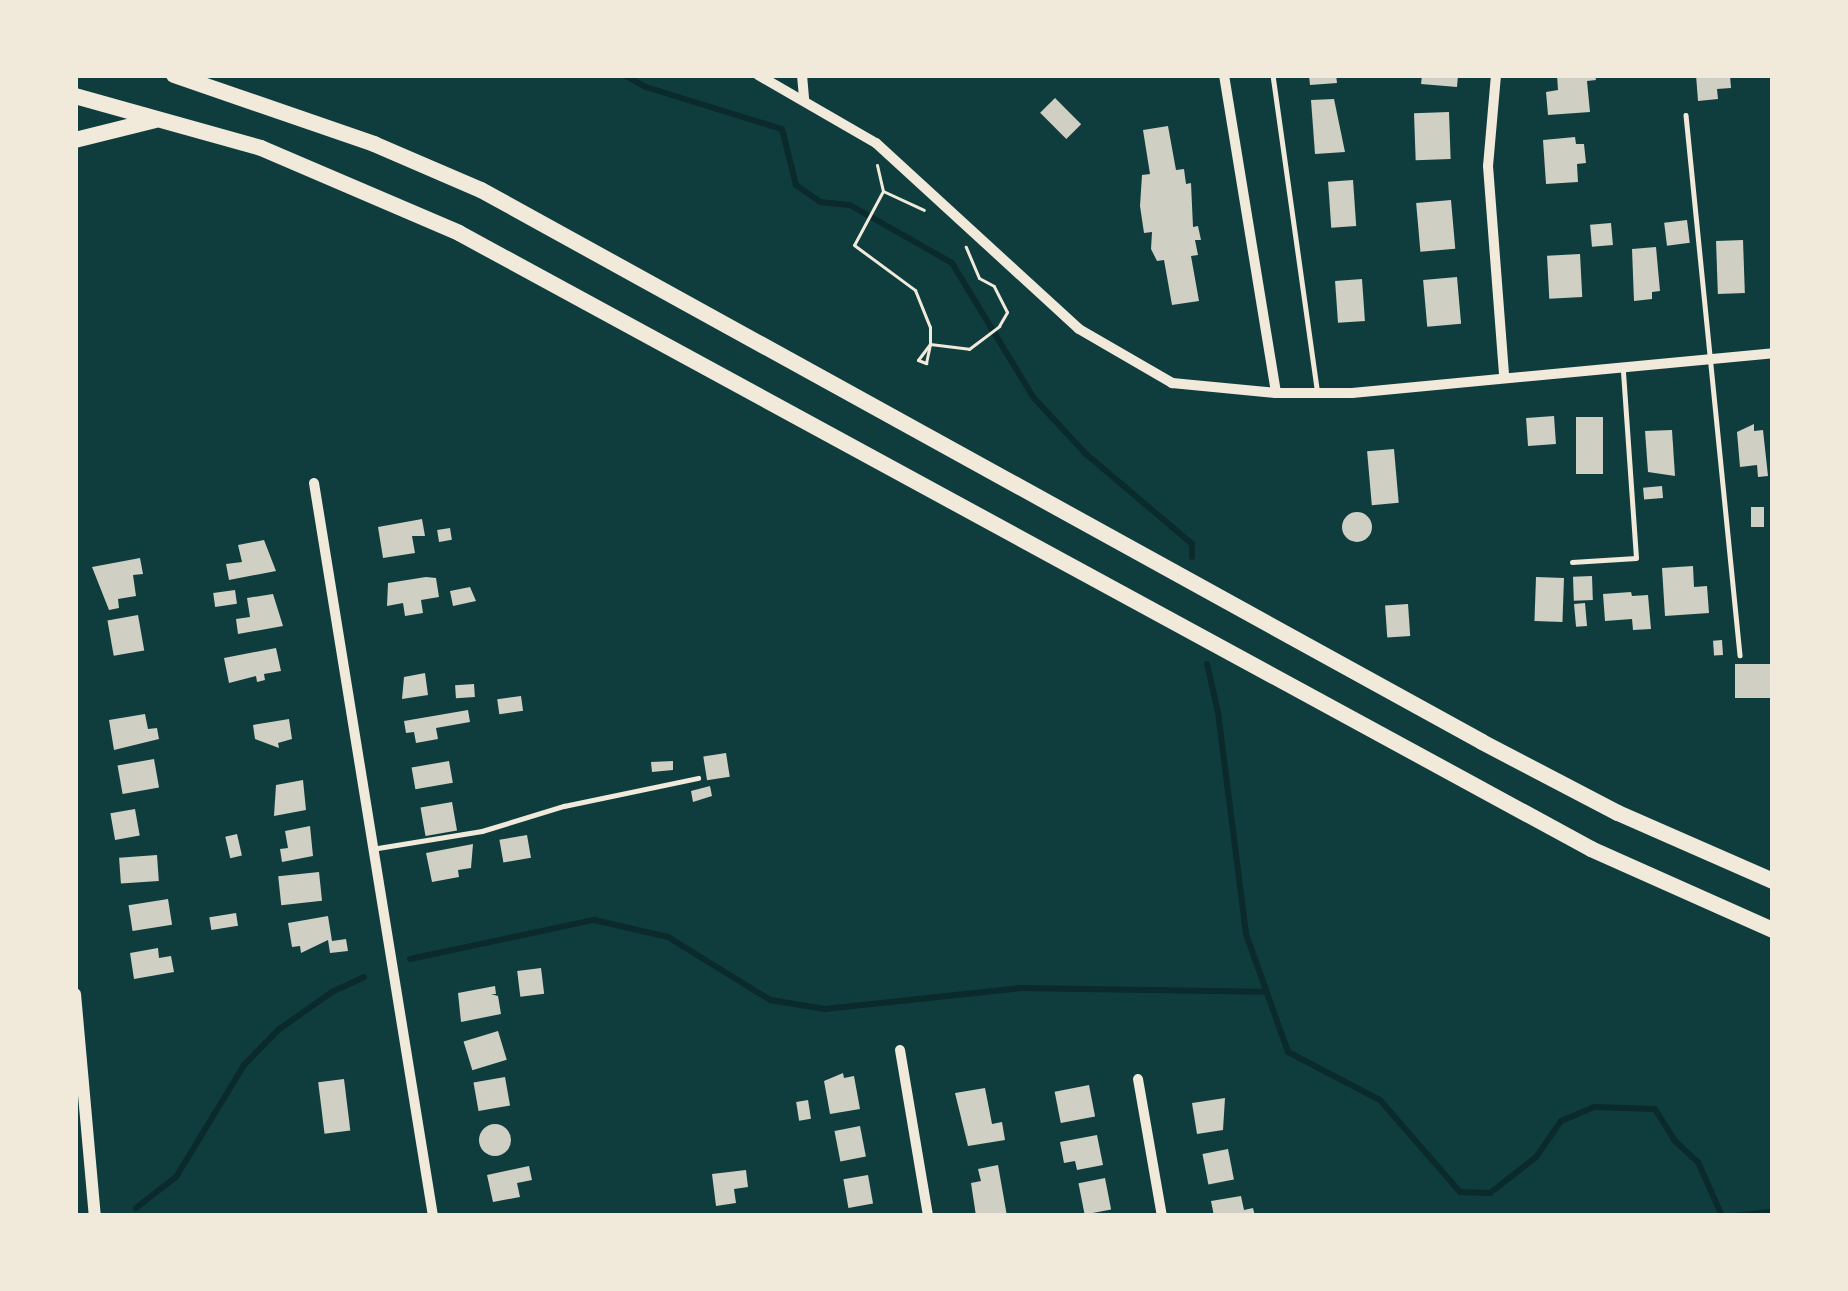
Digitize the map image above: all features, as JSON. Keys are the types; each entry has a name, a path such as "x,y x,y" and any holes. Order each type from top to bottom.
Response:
{"main road":[{"path":"176,75 374,144 481,190 1482,742 1618,813 1773,880"},
{"path":"75,96 280,155 460,232 1492,796 1612,859 1773,930"},
{"path":"75,140 164,119"}],"street":[{"path":"758,75 882,148 1079,329 1172,383 1318,394 1773,353"},
{"path":"802,75 804,99"},
{"path":"1224,75 1276,393"},
{"path":"1496,75 1488,166 1504,375"},
{"path":"314,483 433,1216"},
{"path":"75,1000 95,1216"},
{"path":"900,1050 928,1216"},
{"path":"1138,1079 1162,1216"}],"lane":[{"path":"1273,75 1318,394"},
{"path":"1686,115 1740,655"},
{"path":"1572,562 1636,558 1623,365"},
{"path":"372,849 482,831 565,806 698,778"}],"path":[{"path":"882,148 875,157 883,191 854,245 915,290 930,327 930,344 975,346 1000,326 1005,302 979,278 960,236"},
{"path":"883,191 938,218"}],"building":[{"path":"1309,75 1336,75 1337,83 1310,85"},
{"path":"1422,75 1458,75 1457,87 1421,84"},
{"path":"1557,75 1595,75 1596,80 1587,81 1590,112 1548,115 1546,92 1558,90"},
{"path":"1696,75 1730,75 1731,88 1717,89 1718,99 1698,101"},
{"path":"1055,98 1081,124 1066,139 1040,113"},
{"path":"1334,99 1345,152 1315,154 1311,100"},
{"path":"1449,112 1451,159 1416,160 1414,113"},
{"path":"1168,126 1176,170 1184,169 1186,184 1191,183 1193,227 1198,226 1201,240 1195,240 1198,255 1191,256 1199,301 1172,305 1164,260 1157,261 1151,249 1152,232 1144,233 1140,206 1142,175 1150,174 1143,130"},
{"path":"1575,137 1576,144 1584,144 1586,163 1577,164 1578,182 1546,184 1543,140"},
{"path":"1353,180 1356,226 1331,228 1328,182"},
{"path":"1451,200 1455,249 1420,252 1416,203"},
{"path":"1687,220 1690,243 1667,246 1664,223"},
{"path":"1611,223 1613,245 1592,247 1590,225"},
{"path":"1743,240 1745,293 1718,294 1716,241"},
{"path":"1656,247 1660,291 1652,292 1652,299 1634,301 1632,249"},
{"path":"1580,254 1582,297 1549,299 1547,256"},
{"path":"1457,277 1461,324 1427,327 1423,280"},
{"path":"1362,279 1365,321 1338,323 1335,281"},
{"path":"1554,416 1556,444 1528,446 1526,418"},
{"path":"1576,417 1603,417 1603,474 1576,474"},
{"path":"1754,424 1754,431 1763,430 1768,476 1758,477 1757,465 1740,467 1737,432"},
{"path":"1672,430 1675,476 1648,472 1645,431"},
{"path":"1394,449 1399,503 1372,505 1367,451"},
{"path":"1662,486 1663,498 1644,500 1643,488"},
{"path":"1751,507 1764,507 1764,527 1751,527"},
{"path":"1357,512 1372,527 1357,542 1342,527"},
{"path":"422,519 425,536 412,536 415,553 383,558 378,527"},
{"path":"450,528 452,540 439,542 437,530"},
{"path":"264,540 276,571 229,580 226,564 242,562 238,545"},
{"path":"140,558 143,574 133,575 136,596 118,599 119,608 109,610 92,567"},
{"path":"1693,566 1694,587 1707,586 1709,613 1665,616 1662,568"},
{"path":"1592,576 1593,600 1574,601 1573,577"},
{"path":"1536,577 1564,578 1562,622 1534,621"},
{"path":"436,578 439,597 421,600 423,613 405,616 403,603 387,606 388,583"},
{"path":"470,587 476,601 453,606 450,591"},
{"path":"235,590 237,604 215,607 213,593"},
{"path":"1631,592 1632,596 1648,595 1651,629 1633,630 1632,619 1605,621 1603,594"},
{"path":"273,594 283,626 238,634 236,619 250,617 247,598"},
{"path":"1585,603 1587,626 1576,627 1574,604"},
{"path":"1408,604 1410,636 1387,638 1385,606"},
{"path":"138,615 144,650 114,656 107,620"},
{"path":"1722,640 1723,655 1714,656 1713,641"},
{"path":"276,648 281,671 264,674 265,680 257,682 256,676 229,683 224,658"},
{"path":"1735,664 1773,664 1773,698 1735,698"},
{"path":"425,673 428,695 402,699 404,677"},
{"path":"474,684 475,697 456,698 455,685"},
{"path":"521,696 523,711 499,714 497,699"},
{"path":"468,710 470,722 436,728 438,739 416,743 414,732 406,733 404,721"},
{"path":"145,714 148,729 157,728 159,739 114,750 109,720"},
{"path":"289,719 292,739 278,743 279,748 255,739 253,725"},
{"path":"726,753 730,777 707,780 703,757"},
{"path":"154,759 159,788 123,794 118,765"},
{"path":"449,761 453,783 415,789 412,768"},
{"path":"673,761 673,770 652,772 651,762"},
{"path":"303,780 306,810 274,816 276,785"},
{"path":"710,786 712,796 693,802 691,791"},
{"path":"452,802 457,831 426,836 420,808"},
{"path":"135,809 140,836 115,840 110,813"},
{"path":"310,826 313,856 282,862 280,849 288,848 285,831"},
{"path":"237,834 242,855 230,858 225,837"},
{"path":"527,835 531,858 503,863 499,840"},
{"path":"473,844 471,868 458,870 459,877 432,882 426,853"},
{"path":"157,855 159,881 121,884 119,858"},
{"path":"319,872 322,901 281,905 278,876"},
{"path":"168,899 172,925 133,931 128,905"},
{"path":"236,913 238,926 211,930 209,917"},
{"path":"328,916 332,941 346,939 348,951 330,953 328,940 301,953 300,946 292,947 288,923"},
{"path":"158,948 159,958 171,956 174,972 134,979 130,953"},
{"path":"541,968 544,994 520,997 517,971"},
{"path":"495,986 496,994 491,994 498,996 501,1014 461,1022 458,993"},
{"path":"498,1031 507,1060 472,1070 464,1042"},
{"path":"843,1073 844,1078 854,1076 860,1109 830,1114 824,1081"},
{"path":"505,1077 510,1106 479,1111 473,1083"},
{"path":"344,1079 350,1131 325,1134 318,1082"},
{"path":"1089,1085 1095,1116 1061,1123 1055,1092"},
{"path":"985,1088 992,1124 1002,1122 1005,1140 968,1146 955,1093"},
{"path":"1225,1098 1223,1130 1197,1134 1192,1103"},
{"path":"808,1100 811,1119 799,1121 796,1102"},
{"path":"495,1124 506,1129 511,1140 506,1151 495,1156 484,1151 479,1140 484,1129"},
{"path":"860,1126 866,1156 840,1161 834,1131"},
{"path":"1097,1135 1103,1165 1077,1170 1075,1161 1064,1163 1060,1142"},
{"path":"1228,1149 1234,1179 1208,1184 1202,1154"},
{"path":"998,1165 1007,1216 976,1216 971,1183 981,1181 978,1169"},
{"path":"529,1166 532,1180 517,1183 520,1197 493,1202 487,1175"},
{"path":"746,1170 748,1187 734,1189 736,1203 716,1206 712,1174"},
{"path":"868,1175 873,1204 848,1208 843,1179"},
{"path":"1105,1178 1111,1209 1085,1215 1078,1183"},
{"path":"1241,1196 1244,1210 1253,1208 1255,1216 1214,1216 1211,1201"}],"waterway":[{"path":"624,75 646,87 782,129 796,185 820,202 850,205 952,263 1033,397 1086,454 1192,544 1192,557"},
{"path":"1207,664 1218,712 1246,934 1288,1052 1380,1100 1460,1192 1490,1193 1536,1157 1561,1121 1594,1107 1655,1109 1674,1140 1698,1162 1722,1216"},
{"path":"410,959 594,920 668,937 770,1000 825,1009 1020,988 1262,992"},
{"path":"136,1208 176,1177 244,1065 278,1030 332,992 364,977"},
{"path":"1735,1216 1773,1211"}]}
